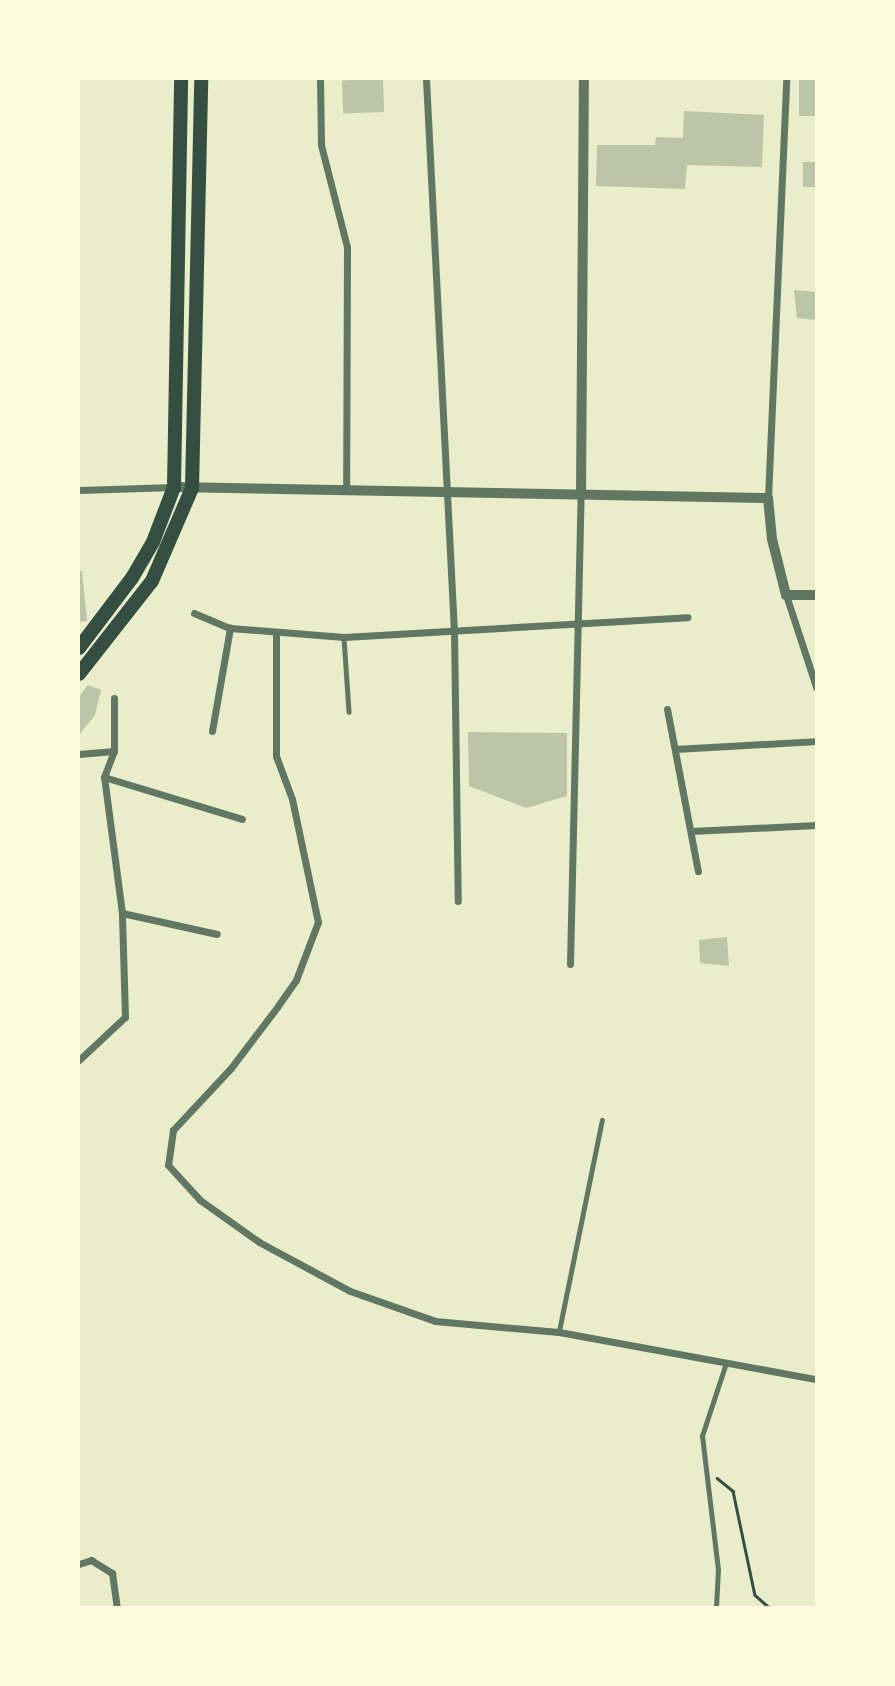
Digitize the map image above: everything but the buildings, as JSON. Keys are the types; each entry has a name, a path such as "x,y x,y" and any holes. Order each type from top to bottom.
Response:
{"main road":[{"path":"79,648 132,578 153,542 174,487 181,79"},
{"path":"79,674 146,590 174,538 192,488 201,79"}],"street":[{"path":"320,79 321,145 348,247 346,491"},
{"path":"426,79 454,631 458,901"},
{"path":"570,964 581,494 584,79"},
{"path":"786,79 768,498 772,539 786,596 816,687"},
{"path":"79,490 174,487 768,498"},
{"path":"786,596 816,595"},
{"path":"194,612 230,628 344,637 687,617"},
{"path":"212,731 230,628"},
{"path":"276,632 276,756 292,799 318,922 296,980 278,1006 231,1068 173,1130 168,1165 200,1200 259,1242 350,1291 435,1321 559,1332 816,1378"},
{"path":"79,1060 125,1017 122,913 104,777 114,751 114,698"},
{"path":"667,709 698,871"},
{"path":"675,749 816,741"},
{"path":"79,754 114,751"},
{"path":"104,777 242,819"},
{"path":"691,831 816,825"},
{"path":"122,913 217,934"},
{"path":"79,1564 91,1560 113,1573 117,1607"}],"lane":[{"path":"344,637 349,712"},
{"path":"559,1332 602,1120"},
{"path":"716,1607 718,1570 702,1436 726,1363"}],"path":[{"path":"706,1469 733,1491 755,1595 769,1607"}]}
